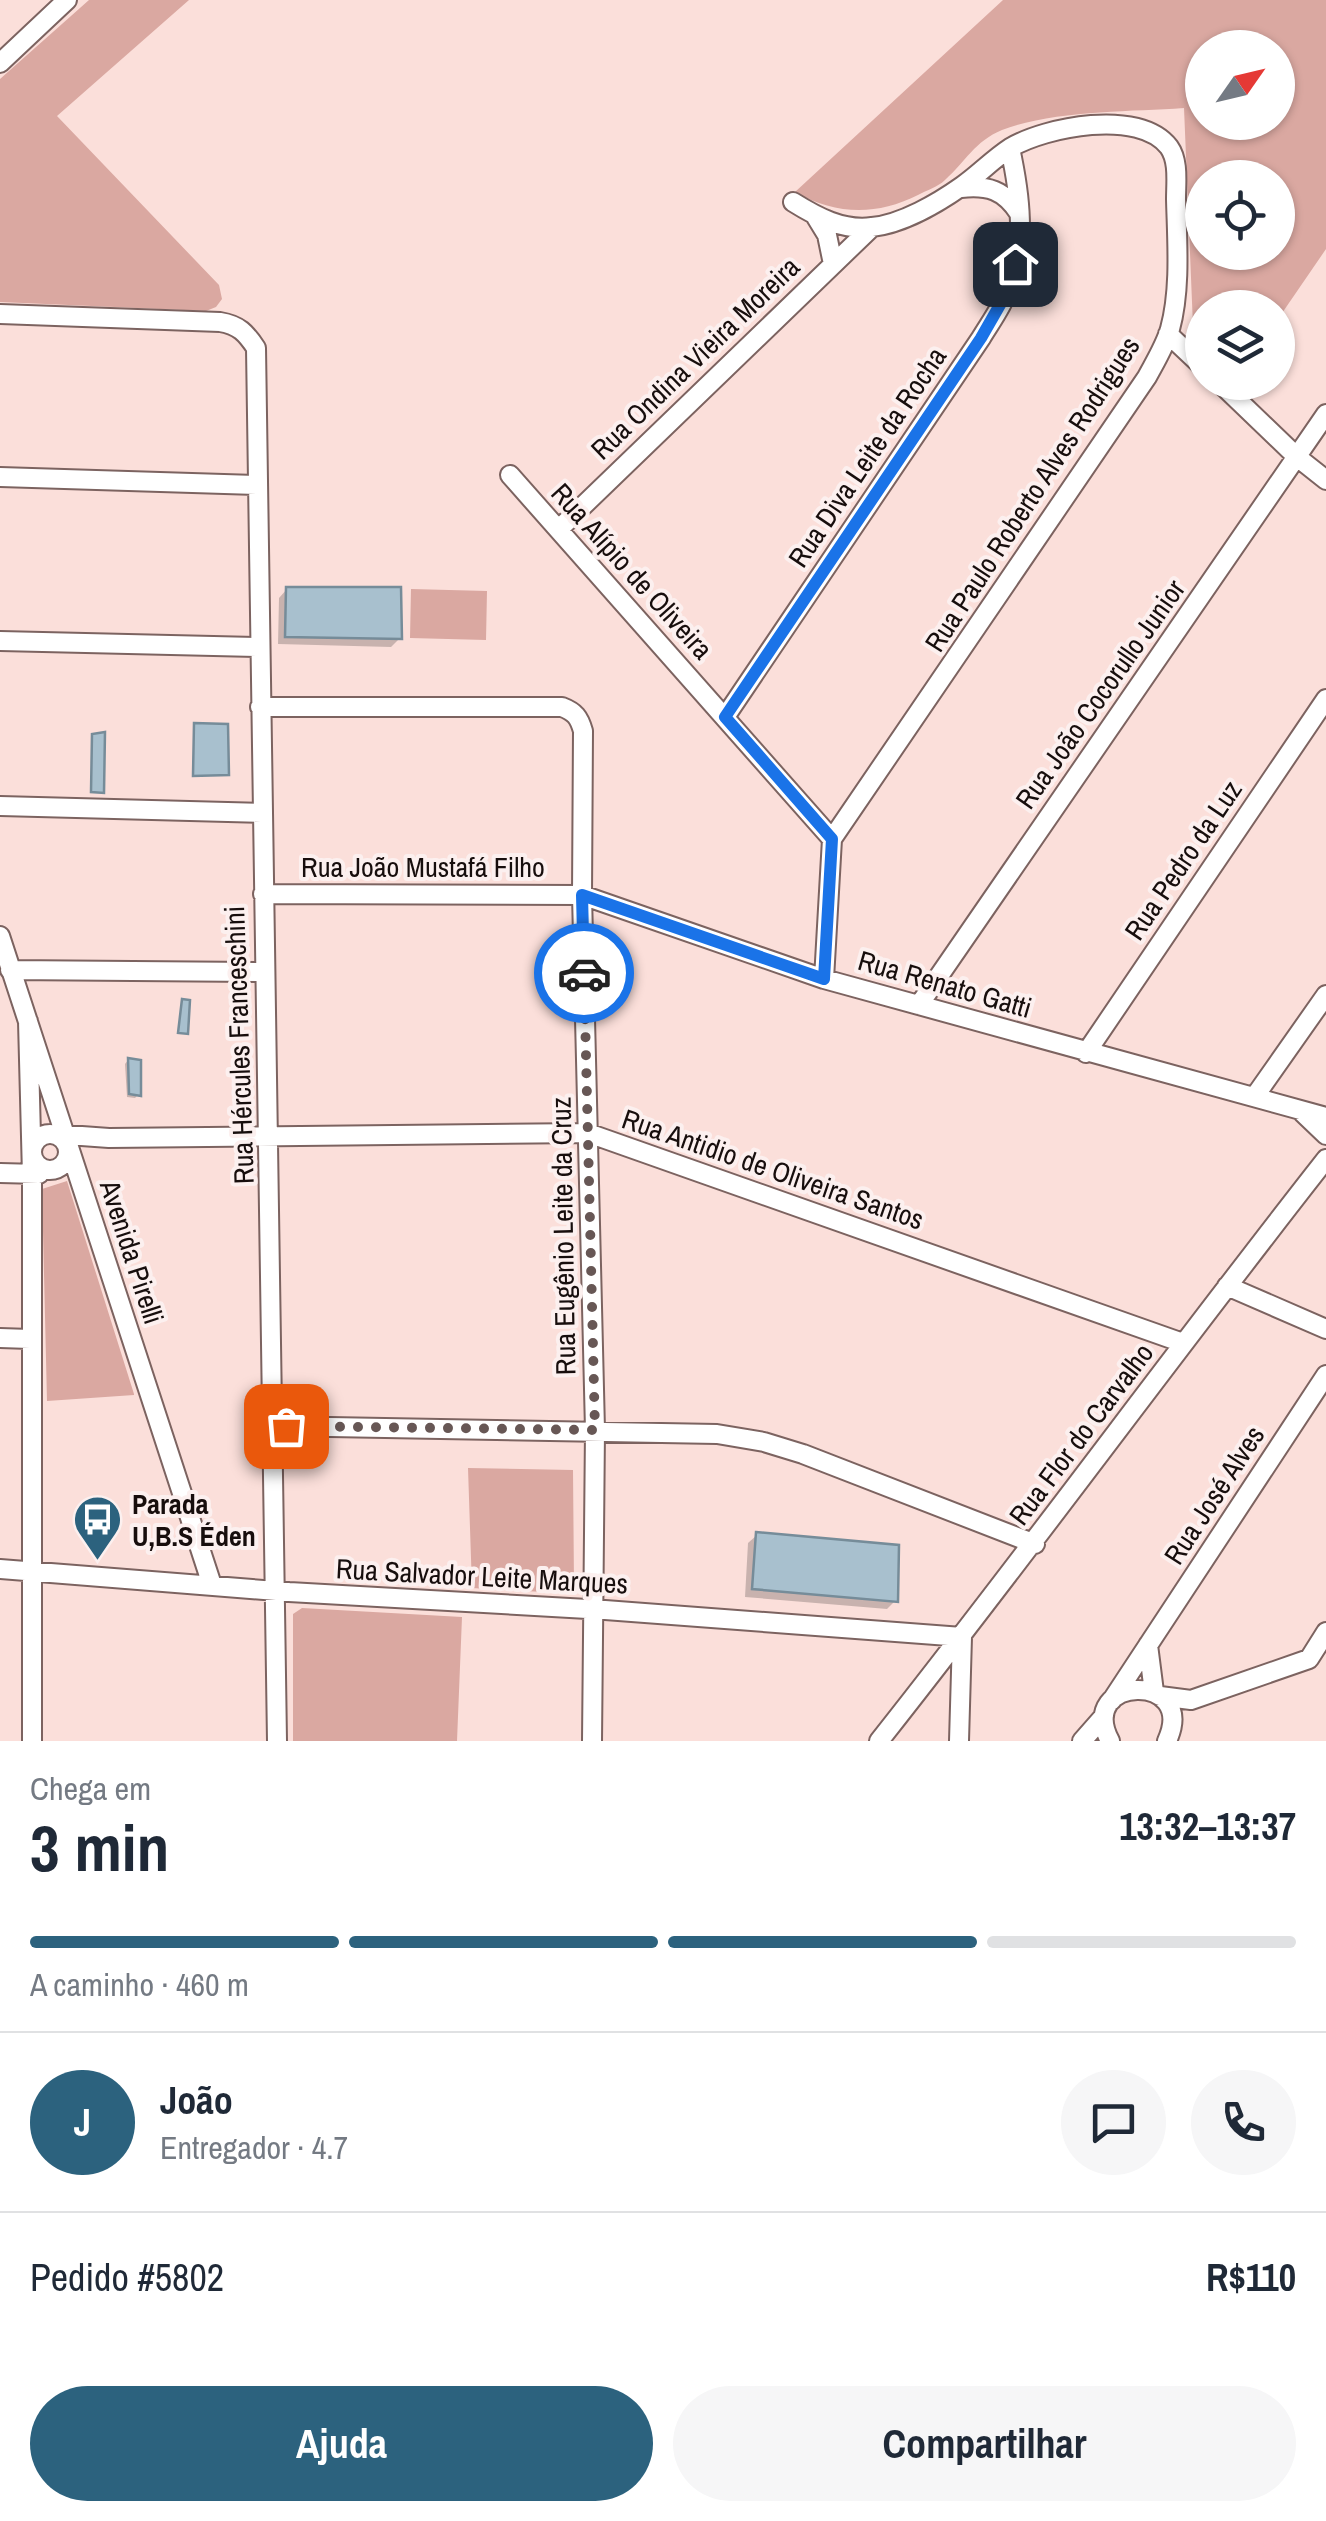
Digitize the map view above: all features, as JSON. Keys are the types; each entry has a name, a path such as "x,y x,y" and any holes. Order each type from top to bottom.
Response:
{"street":[{"path":"0,63 66,0"},
{"name":"Rua Paulo Roberto Alves Rodrigues","path":"832,839 1147,377 1173,317 1176,162 1168,147 1142,129 1093,125 1050,131 1010,148"},
{"path":"793,202 840,226 871,228 922,209 960,188 1010,148"},
{"name":"Rua Diva Leite da Rocha","path":"725,717 981,338 1009,289 1020,239 1019,188 1010,148"},
{"path":"960,188 982,186 999,191 1020,214"},
{"path":"816,216 827,235 833,264"},
{"name":"Rua Ondina Vieira Moreira","path":"559,528 871,228"},
{"name":"Rua Hércules Franceschini","path":"0,314 220,322 246,332 256,348 278,1741"},
{"path":"1168,334 1185,350"},
{"path":"1238,400 1326,480"},
{"name":"Rua João Cocorullo Junior","path":"919,1005 1326,414"},
{"name":"Rua Alípio de Oliveira","path":"510,474 832,839"},
{"path":"0,477 257,485"},
{"path":"0,641 260,647"},
{"name":"Rua Pedro da Luz","path":"1086,1052 1326,698"},
{"name":"Rua Eugênio Leite da Cruz","path":"260,707 562,707 574,711 583,730 582,895 595,1430 592,1741"},
{"path":"0,806 262,813"},
{"path":"824,979 832,839"},
{"name":"Rua João Mustafá Filho","path":"263,894 582,895"},
{"name":"Rua Renato Gatti","path":"582,895 824,979 1326,1117"},
{"name":"Avenida Pirelli","path":"0,936 28,1021 62,1152 212,1585"},
{"path":"10,970 263,972"},
{"path":"1255,1096 1326,995"},
{"path":"28,1021 32,1175 32,1741"},
{"name":"Rua Renato Gatti","path":"1299,1109 1326,1134"},
{"name":"Rua Antidio de Oliveira Santos","path":"62,1152 109,1138 588,1133 1183,1343"},
{"path":"40,1136 62,1152 42,1169 31,1153 40,1136"},
{"path":"0,1173 32,1175 62,1152 109,1138"},
{"name":"Rua Flor do Carvalho","path":"878,1741 1034,1544 1326,1158"},
{"path":"1227,1286 1326,1329"},
{"path":"0,1338 30,1339"},
{"name":"Rua José Alves","path":"1082,1741 1108,1708 1326,1376"},
{"path":"274,1426 718,1434 764,1442 1034,1544"},
{"name":"Rua Salvador Leite Marques","path":"0,1569 962,1637"},
{"path":"1110,1741 1108,1708 1128,1690 1192,1700 1309,1659 1326,1632"},
{"path":"959,1741 962,1637"},
{"path":"1148,1645 1157,1694 1168,1707 1169,1737"},
{"path":"1169,1737 1192,1700"}],"shaded area":[{"path":"89,0 189,0 57,116 219,285 222,299 206,311 0,302 0,79"},
{"path":"1003,0 1326,0 1326,249 1295,294 1295,290 1192,290 1191,270 1295,270 1295,160 1186,160 1185,140 1295,140 1295,30 1185,30 1185,132 1184,108 1045,119 993,135 939,185 902,202 856,210 810,200 795,192"},
{"path":"411,589 487,591 486,640 410,638"},
{"path":"67,1181 134,1395 47,1401 42,1189"},
{"path":"468,1468 573,1470 574,1584 561,1593 472,1588"},
{"path":"302,1608 462,1617 457,1741 293,1741 293,1614"}],"building":[{"path":"286,587 401,587 402,639 285,637"},
{"path":"194,723 228,724 229,775 193,776"},
{"path":"105,732 104,793 91,792 92,734"},
{"path":"182,999 190,1000 188,1034 178,1033"},
{"path":"128,1058 141,1060 141,1096 129,1094"},
{"path":"756,1532 899,1545 898,1602 752,1589"}],"way so far":[{"path":"286,1426 595,1430 584,973"}],"place":[{"name":"Parada U,B.S Éden","path":"97,1562"}],"route":[{"path":"584,973 582,895 824,979 832,839 725,717 981,338 1009,289 1015,264"}]}
